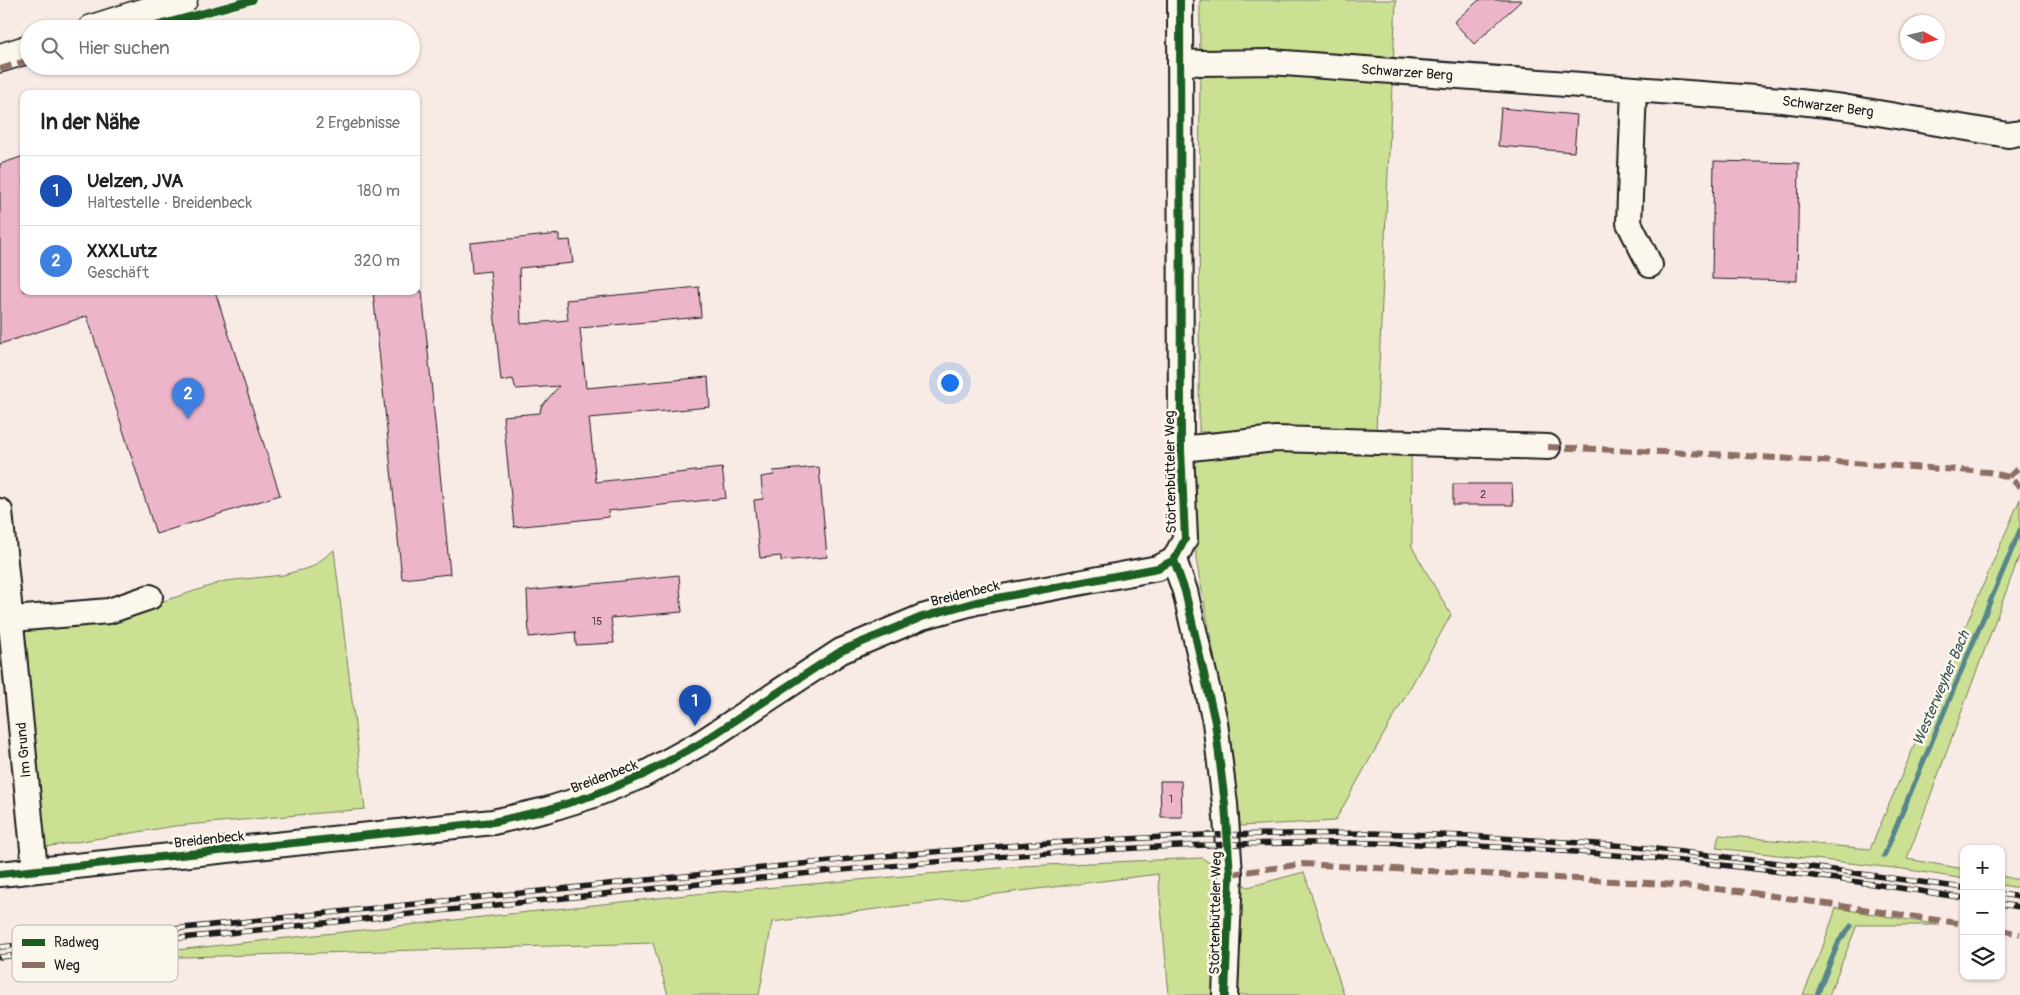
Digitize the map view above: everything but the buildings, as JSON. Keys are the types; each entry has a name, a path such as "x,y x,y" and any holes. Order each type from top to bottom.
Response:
{"main road":[{"path":"120,20 183,0"},
{"path":"0,58 20,52"}],"street":[{"name":"Störtenbütteler Weg","path":"1180,0 1181,449 1185,539 1174,560 1185,591 1215,722 1225,804 1230,874 1225,995"},
{"name":"Schwarzer Berg","path":"1180,62 1271,62 1782,100 1844,107 2008,134 2020,133"},
{"path":"1634,89 1629,223 1650,265"},
{"name":"Störtenbütteler Weg","path":"1181,449 1276,439 1548,447"},
{"name":"Im Grund","path":"0,511 5,620 35,870"},
{"name":"Breidenbeck","path":"0,874 493,822 546,810 591,796 642,776 701,743 841,651 922,617 976,602 1158,568 1174,560"},
{"path":"5,620 109,611 150,597"}],"green space":[{"path":"1200,0 1396,0 1376,430 1199,432"},
{"path":"1277,447 1411,447 1412,547 1451,615 1335,821 1240,826 1226,719 1196,559 1193,459"},
{"path":"2020,499 2020,554 1907,859 1960,868 1960,878 1903,869 1716,848 1719,835 1870,849"},
{"path":"334,550 365,809 175,826 45,847 25,630 103,621 225,581 283,575 312,567"},
{"path":"1202,858 1248,887 1304,872 1344,995 1169,995 1158,874 772,922 759,995 668,995 653,943 178,957 178,950 705,893 1022,866"},
{"path":"2005,877 2020,880 2020,888 2005,886"},
{"path":"1836,908 1940,925 1857,925 1829,995 1803,995 1821,952"}],"waterway":[{"name":"Westerweyher Bach","path":"1884,856 2020,530"},
{"name":"Westerweyher Bach","path":"1817,995 1839,941 1851,926"}],"railway":[{"path":"178,929 860,858 1030,844 1203,835 1370,833 1468,836 1629,846 1796,865 1960,887"},
{"path":"178,938 838,870 1016,855 1194,845 1372,843 1521,848 1595,853 1817,876 1960,897"},
{"path":"2005,895 2020,897"},
{"path":"2005,905 2020,907"},
{"path":"0,947 12,946"},
{"path":"0,957 12,956"}],"marked path":[{"path":"0,69 20,63"},
{"path":"1548,447 1731,455 1988,472 2009,477 2020,487"},
{"path":"2009,477 2020,466"},
{"path":"1230,874 1303,864 1649,883 1739,891 1960,923"},
{"path":"2005,931 2020,934"}],"cycle path":[{"path":"178,20 252,0"},
{"path":"1180,0 1181,449 1185,539 1174,560 1185,591 1215,722 1225,804 1230,874 1225,995"},
{"path":"0,874 493,822 546,810 591,796 641,776 701,743 841,651 922,617 976,602 1158,568 1174,560"}],"place":[{"name":"XXXLutz","path":"188,419"},
{"name":"Uelzen, JVA","path":"695,726"}]}
